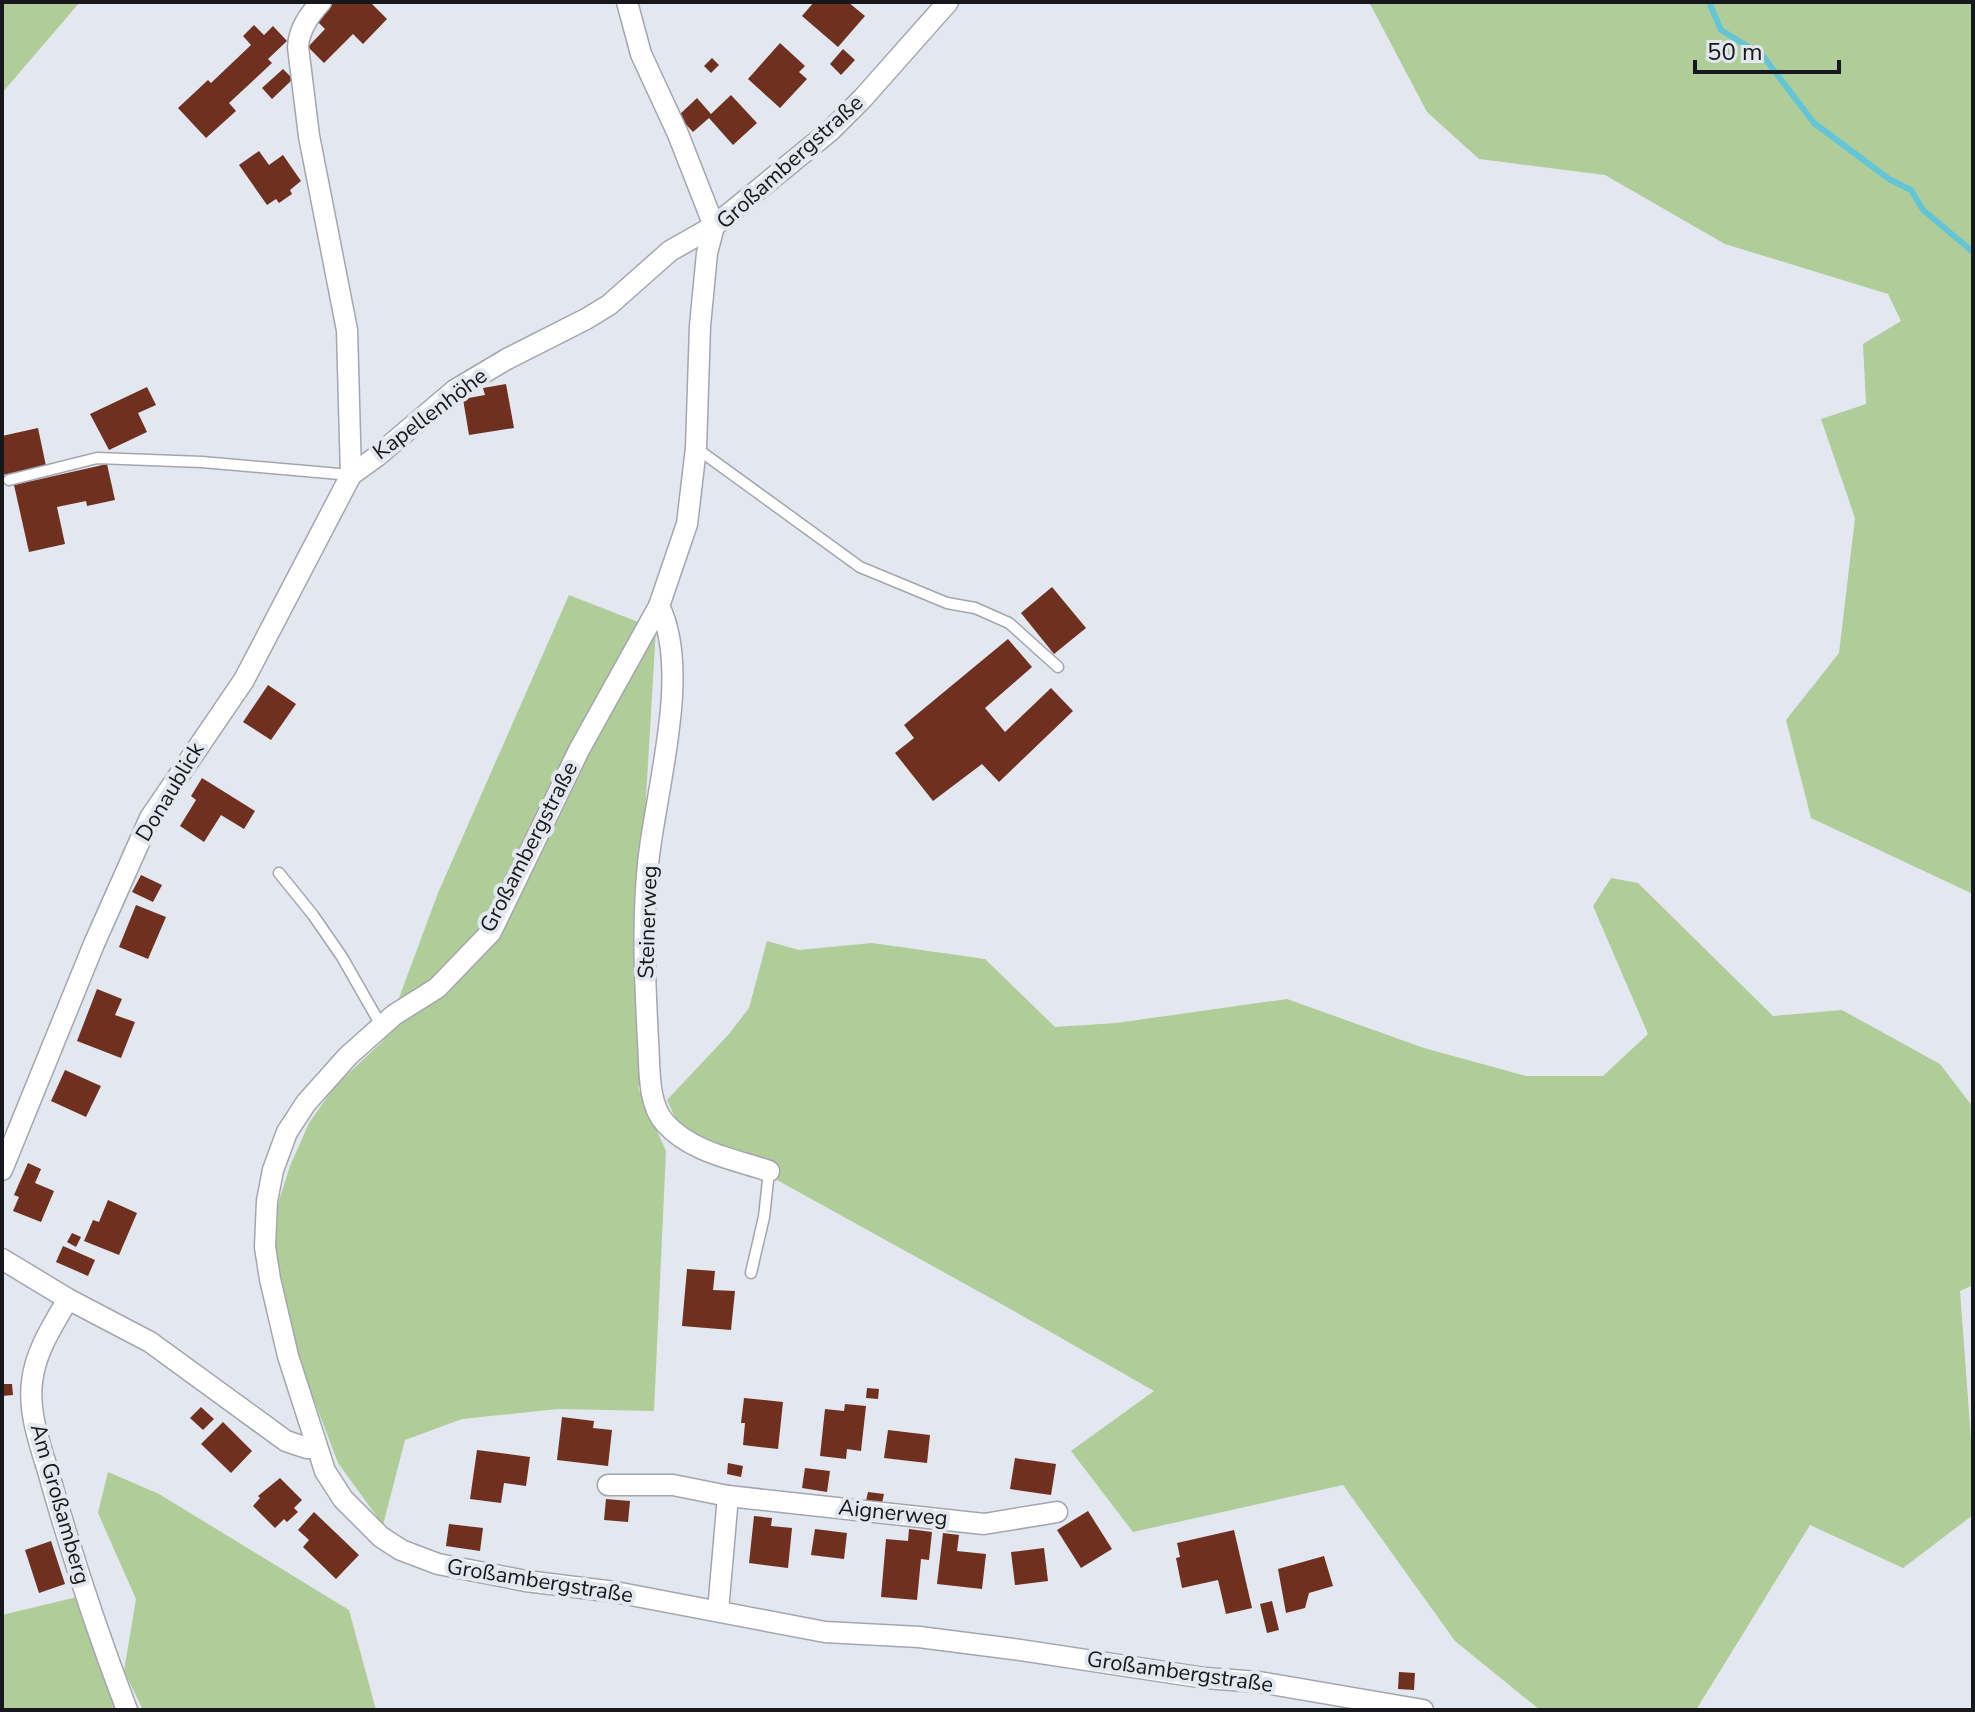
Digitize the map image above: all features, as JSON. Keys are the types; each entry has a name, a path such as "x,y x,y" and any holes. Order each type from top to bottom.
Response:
{"street":[{"name":"Kapellenhöhe","path":"321,2 305,23 298,47 309,136 347,330 351,475"},
{"path":"627,2 641,54 678,134 714,226"},
{"name":"Großambergstraße","path":"948,2 830,131 714,226 707,253 700,326 696,448 687,524 659,606 579,750 491,932 437,988 394,1015 348,1056 306,1103 287,1132 273,1170 267,1201 265,1247 288,1356 325,1471 343,1499 381,1537 401,1550 438,1564 482,1574 615,1592 825,1632 919,1637 981,1645 1205,1678 1259,1682 1423,1710"},
{"name":"Kapellenhöhe","path":"351,475 455,390 609,305 670,251 714,226"},
{"name":"Donaublick","path":"2,1170 94,944 150,818 244,680 351,475"},
{"name":"Steinerweg","path":"659,606 667,622 672,674 669,721 647,879 645,981 651,1091 662,1120 683,1141 769,1171"},
{"path":"2,1259 68,1299 150,1342 286,1441 317,1448"},
{"name":"Am Großamberg","path":"68,1299 35,1362 31,1393 33,1409 56,1501 127,1710"},
{"name":"Aignerweg","path":"608,1485 673,1485 728,1496 984,1524 1057,1512"},
{"path":"718,1611 728,1496"}],"lane":[{"path":"696,448 860,567 947,603 975,608 1009,623 1058,667"},
{"path":"9,480 97,458 202,462 351,475"},
{"path":"279,873 342,957 382,1027"},
{"path":"751,1273 764,1217 769,1171"}],"green space":[{"path":"2,2 80,2 2,93"},
{"path":"1369,2 1973,2 1973,894 1811,818 1786,720 1839,653 1855,518 1821,419 1866,404 1863,344 1901,321 1888,294 1725,244 1605,175 1479,159 1427,112"},
{"path":"569,595 656,629 636,965 636,1025 642,1078 638,1088 666,1151 654,1411 558,1409 462,1419 405,1440 383,1525 338,1463 303,1371 284,1301 275,1252 277,1207 290,1166 309,1123 335,1086 383,1041 438,893"},
{"path":"1611,878 1638,883 1773,1016 1842,1010 1940,1064 1973,1107 1973,1285 1960,1291 1973,1466 1973,1515 1903,1568 1810,1525 1696,1710 1540,1710 1455,1641 1343,1485 1133,1532 1071,1451 1154,1391 679,1126 667,1100 749,1008 767,941 799,950 872,943 985,959 1055,1027 1116,1023 1287,999 1424,1048 1526,1076 1603,1076 1648,1034 1593,906"},
{"path":"108,1472 159,1494 349,1610 376,1710 143,1710 124,1671 136,1599 98,1513"},
{"path":"77,1597 119,1710 2,1710 2,1615"}],"building":[{"path":"328,2 370,2 387,19 363,44 353,34 324,63 308,47 325,29 313,17"},
{"path":"814,2 848,2 865,16 838,47 802,16"},
{"path":"254,25 264,35 273,26 287,41 268,59 272,63 229,103 236,111 206,138 178,108 208,80 211,83 251,45 243,36"},
{"path":"780,43 805,66 799,72 807,79 780,108 748,79"},
{"path":"843,49 855,60 841,75 830,64"},
{"path":"712,58 719,65 711,73 704,66"},
{"path":"283,69 293,79 272,99 262,88"},
{"path":"731,95 757,123 733,145 709,118 693,132 678,116 697,98 711,114"},
{"path":"259,151 269,165 283,155 301,181 290,190 292,194 279,203 276,199 267,205 239,165"},
{"path":"506,384 514,428 469,435 463,399 485,395 483,388"},
{"path":"147,387 156,405 138,413 147,432 109,450 90,414"},
{"path":"38,428 46,466 2,475 2,436"},
{"path":"107,464 115,500 87,506 86,501 57,507 65,544 29,552 14,485"},
{"path":"1052,587 1086,628 1054,654 1021,613"},
{"path":"1008,639 1032,667 985,708 1005,732 1051,688 1073,711 999,782 982,764 933,801 895,753 914,738 904,725"},
{"path":"268,685 296,704 271,740 243,722"},
{"path":"202,778 255,811 244,829 221,815 204,842 180,826 196,800 191,796"},
{"path":"141,875 162,885 153,902 132,892"},
{"path":"136,905 166,917 148,959 119,947"},
{"path":"97,989 122,999 115,1015 135,1022 121,1058 77,1041"},
{"path":"65,1070 101,1086 86,1117 51,1101"},
{"path":"28,1163 41,1169 35,1183 54,1191 41,1222 13,1211 19,1197 14,1195"},
{"path":"108,1200 137,1213 119,1255 84,1241 93,1220 99,1222"},
{"path":"72,1233 81,1237 76,1247 67,1242"},
{"path":"63,1246 95,1260 88,1276 56,1262"},
{"path":"687,1269 715,1271 713,1290 735,1291 731,1330 682,1326"},
{"path":"2,1384 12,1384 13,1395 2,1396"},
{"path":"867,1388 879,1389 878,1399 866,1398"},
{"path":"744,1398 783,1402 778,1449 743,1445 745,1423 741,1423"},
{"path":"845,1404 866,1406 861,1451 847,1449 846,1459 820,1456 825,1409 844,1411"},
{"path":"201,1407 214,1419 203,1430 190,1418"},
{"path":"562,1417 594,1421 593,1428 612,1430 608,1466 557,1460"},
{"path":"223,1422 252,1451 231,1473 201,1444"},
{"path":"888,1430 930,1435 927,1463 884,1458"},
{"path":"477,1450 530,1457 526,1486 504,1483 501,1503 470,1499"},
{"path":"1015,1458 1056,1464 1051,1495 1010,1489"},
{"path":"728,1463 743,1466 741,1477 727,1474"},
{"path":"805,1468 830,1471 827,1492 802,1488"},
{"path":"280,1478 302,1500 294,1508 298,1512 275,1528 253,1506 260,1498 258,1496"},
{"path":"868,1492 884,1494 882,1503 866,1501"},
{"path":"606,1499 630,1501 628,1522 604,1520"},
{"path":"1088,1511 1112,1549 1081,1568 1057,1530"},
{"path":"314,1512 359,1555 336,1579 303,1547 309,1540 298,1530"},
{"path":"754,1516 772,1518 771,1526 792,1528 788,1568 749,1563"},
{"path":"449,1524 483,1528 480,1551 446,1546"},
{"path":"815,1529 847,1533 844,1559 811,1555"},
{"path":"909,1529 932,1532 929,1560 921,1559 917,1600 881,1597 886,1539 908,1541"},
{"path":"1234,1530 1252,1608 1226,1614 1218,1580 1182,1588 1176,1558 1180,1557 1177,1543"},
{"path":"943,1533 959,1535 957,1551 986,1554 982,1589 937,1584"},
{"path":"51,1541 65,1584 39,1593 25,1550"},
{"path":"1044,1548 1048,1581 1015,1585 1011,1552"},
{"path":"1324,1556 1333,1586 1309,1593 1305,1608 1286,1613 1278,1569"},
{"path":"1272,1601 1279,1630 1267,1633 1260,1604"},
{"path":"1399,1672 1415,1673 1414,1690 1398,1689"}],"waterway":[{"path":"1709,2 1721,30 1763,56 1814,123 1889,179 1911,190 1923,210 1973,252"}]}
